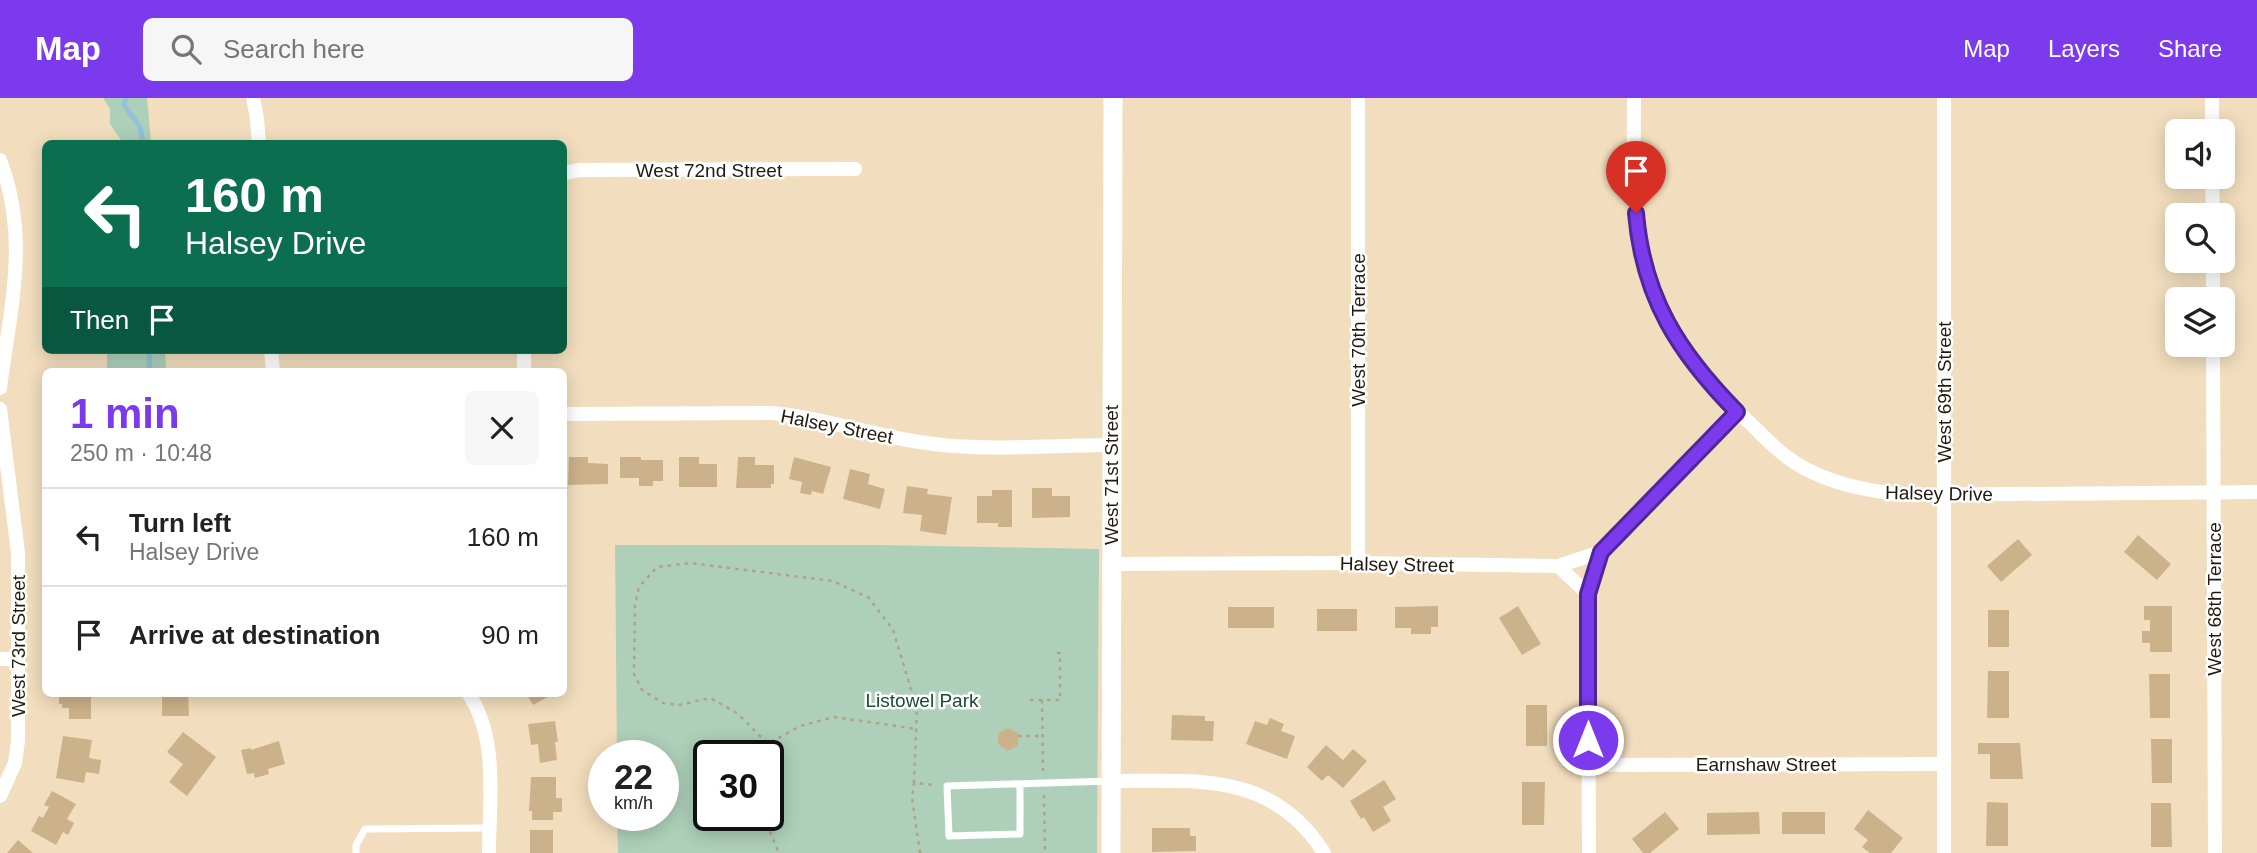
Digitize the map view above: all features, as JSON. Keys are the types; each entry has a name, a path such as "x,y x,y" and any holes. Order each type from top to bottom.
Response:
{"street":[{"path":"253,98 259,140"},
{"name":"West 71st Street","path":"1111,853 1112,98"},
{"name":"West 70th Terrace","path":"1358,98 1358,563"},
{"name":"Halsey Drive","path":"1634,98 1638,234 1653,292 1669,328 1706,380 1778,450 1805,469 1863,490 1900,495 2257,492"},
{"name":"West 69th Street","path":"1944,98 1944,853"},
{"path":"2212,98 2212,119"},
{"path":"0,160 15,213 18,252 0,388"},
{"name":"West 72nd Street","path":"567,172 580,170 855,169"},
{"name":"West 68th Terrace","path":"2213,357 2215,853"},
{"name":"West 73rd Street","path":"0,409 18,553 18,741 15,763 0,796"},
{"path":"1589,853 1588,594 1601,552 1737,412"},
{"name":"Halsey Street","path":"567,414 771,414 804,416 893,438 934,444 1111,445"},
{"name":"Halsey Street","path":"1110,564 1358,563 1558,566 1601,552"},
{"path":"1558,566 1588,594"},
{"path":"0,659 18,659"},
{"path":"471,697 485,726 489,758 489,853"},
{"name":"Earnshaw Street","path":"1588,765 1943,764"},
{"path":"1111,781 1217,782 1242,788 1270,800 1295,818 1324,853"}],"lane":[{"path":"1020,784 1020,834 949,836 947,786 1111,781"},
{"path":"356,853 356,845 365,829 489,828"}],"path":[{"path":"764,740 737,713 710,698 679,705 663,703 642,690 634,674 635,605 639,587 657,567 690,563 833,581 869,598 893,630 918,709 912,798 920,853"},
{"path":"1030,699 1060,700 1060,653 1057,653"},
{"path":"775,740 800,726 834,717 917,729"},
{"path":"1018,736 1042,736"},
{"path":"914,783 947,786"},
{"path":"769,831 779,853"}],"green space":[{"path":"103,98 147,98 151,140 121,140 110,124 110,109"},
{"path":"107,354 165,354 166,368 107,368"},
{"name":"Listowel Park","path":"615,545 877,545 1099,549 1097,853 618,853 617,831 679,831 679,740 617,740"}],"building":[{"path":"569,457 588,457 588,463 608,464 608,484 568,485"},
{"path":"620,457 663,460 663,481 653,481 653,486 639,486 639,478 620,478"},
{"path":"679,457 699,457 699,464 717,464 717,487 679,487"},
{"path":"738,457 755,457 755,465 774,465 774,484 771,484 771,488 736,488"},
{"path":"794,457 831,467 823,494 812,491 811,495 800,493 802,482 789,479"},
{"path":"850,469 870,474 868,484 885,489 880,509 843,499"},
{"path":"907,486 928,489 927,494 952,497 946,535 920,531 922,515 903,513"},
{"path":"1032,488 1052,488 1052,496 1070,496 1070,517 1032,518"},
{"path":"992,490 1012,490 1012,527 998,527 998,523 977,523 977,496 992,496"},
{"path":"2138,535 2171,564 2157,580 2124,552"},
{"path":"2018,539 2032,555 2001,582 1987,566"},
{"path":"1438,606 1438,627 1431,627 1431,634 1411,634 1411,628 1395,628 1395,607"},
{"path":"1518,606 1541,644 1522,655 1499,618"},
{"path":"2144,606 2172,606 2172,652 2150,652 2150,643 2142,643 2142,631 2150,631 2150,620 2144,620"},
{"path":"1228,607 1274,607 1274,628 1228,628"},
{"path":"1317,609 1357,609 1357,631 1317,631"},
{"path":"1988,610 2009,610 2009,647 1988,647"},
{"path":"1988,671 2009,671 2009,718 1987,718"},
{"path":"2149,674 2170,674 2170,718 2150,718"},
{"path":"59,697 91,697 91,719 69,719 69,708 62,708 62,704 59,704"},
{"path":"162,697 188,697 189,716 162,716"},
{"path":"528,697 547,697 533,705"},
{"path":"1526,705 1547,705 1547,746 1526,746"},
{"path":"1172,715 1205,716 1205,721 1214,721 1213,741 1171,740"},
{"path":"1270,718 1284,724 1281,731 1295,736 1287,759 1246,744 1255,721 1267,725"},
{"path":"555,721 557,760 540,763 538,744 531,745 528,724"},
{"path":"1008,728 1018,733 1018,746 1007,751 998,744 998,733"},
{"path":"183,732 216,757 187,796 169,782 183,764 167,752"},
{"path":"63,736 92,740 89,758 101,760 99,774 86,772 84,783 56,778"},
{"path":"2151,739 2172,739 2172,783 2152,783"},
{"path":"279,741 285,764 268,769 269,774 255,778 254,773 247,774 241,750 251,750"},
{"path":"1978,743 2020,743 2023,779 1990,779 1990,754 1978,754"},
{"path":"1326,745 1343,760 1353,749 1367,761 1343,788 1328,775 1322,781 1307,767"},
{"path":"531,777 556,777 556,798 562,798 562,812 553,812 553,820 532,820 532,811 529,811"},
{"path":"1384,780 1396,799 1383,807 1391,821 1373,832 1350,801"},
{"path":"1522,782 1545,782 1544,825 1522,825"},
{"path":"52,791 76,804 67,819 74,823 68,835 63,832 56,845 31,831 39,816 43,818 49,807 44,805"},
{"path":"1987,802 2008,803 2008,846 1986,846"},
{"path":"2151,803 2171,803 2172,847 2151,847"},
{"path":"1868,810 1903,838 1891,853 1870,853 1862,847 1868,840 1854,829"},
{"path":"1665,812 1679,829 1650,853 1643,853 1632,839"},
{"path":"1759,812 1760,834 1707,835 1707,813"},
{"path":"1782,812 1825,812 1825,834 1782,834"},
{"path":"1152,828 1190,828 1190,836 1196,836 1196,851 1152,852"},
{"path":"530,830 553,830 553,853 530,853"},
{"path":"18,840 33,853 7,853"}],"waterway":[{"path":"126,98 124,105 140,127 142,140"},
{"path":"149,354 150,368"}],"route":[{"path":"1588,740 1588,594 1601,552 1737,412 1706,380 1669,328 1644,264 1636,213"}]}
